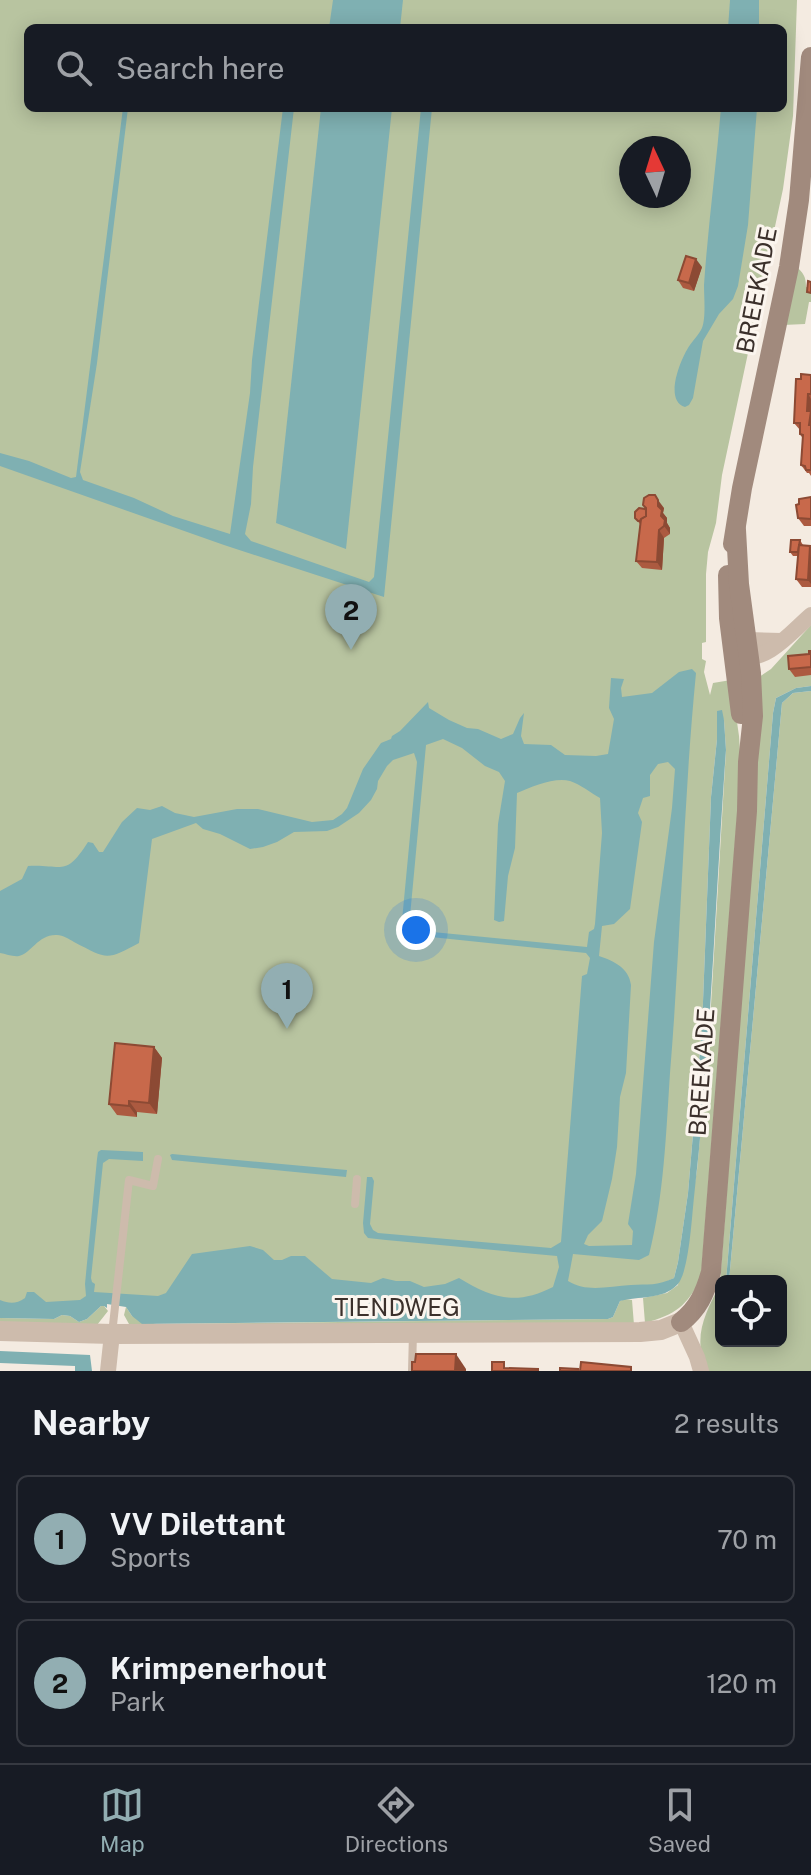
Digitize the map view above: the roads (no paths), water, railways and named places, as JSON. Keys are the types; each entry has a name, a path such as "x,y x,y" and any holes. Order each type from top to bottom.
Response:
{"main road":[{"name":"BREEKADE","path":"681,1322 696,1308 711,1272 746,825 748,762 736,530 742,488 789,267 801,185 811,57"}],"street":[{"path":"741,650 781,641 811,615"},
{"path":"681,1322 701,1371"},
{"name":"TIENDWEG","path":"0,1331 413,1339 461,1332 640,1332 661,1330 681,1322"},
{"path":"108,1371 112,1334"}],"lane":[{"path":"112,1334 129,1180 153,1186 158,1159"},
{"path":"355,1204 357,1179"},
{"path":"412,1370 413,1339"}],"water":[{"path":"333,0 403,0 400,24 330,24"},
{"path":"730,0 759,0 759,24 728,24"},
{"path":"122,112 128,112 97,363 80,472 83,480 173,516 230,534 250,393 283,112 294,112 251,504 245,534 251,541 369,582 374,577 421,112 432,112 384,597 224,545 0,466 0,453 71,478 76,477"},
{"path":"321,112 392,112 346,549 276,523"},
{"path":"721,112 757,112 748,225 738,286 733,299 719,314 703,341 693,398 685,407 675,397 676,380 685,354 703,324"},
{"path":"692,669 696,673 666,1142 654,1233 649,1255 639,1260 573,1254 568,1281 583,1287 598,1288 652,1284 674,1278 688,1193 702,1027 717,711 722,710 726,750 705,1085 689,1244 677,1285 658,1295 620,1301 613,1317 608,1319 142,1324 126,1307 107,1304 107,1308 101,1306 79,1322 62,1315 54,1319 0,1318 0,1300 16,1302 25,1298 27,1292 34,1292 46,1302 80,1300 86,1296 97,1159 101,1150 143,1152 143,1161 109,1159 103,1163 91,1278 95,1284 94,1292 158,1296 166,1293 192,1254 250,1246 263,1250 274,1260 305,1256 332,1279 371,1283 383,1278 410,1281 424,1287 459,1278 493,1295 516,1298 553,1287 559,1267 557,1256 368,1238 364,1233 367,1177 372,1177 370,1224 378,1233 551,1248 561,1242 582,976 587,974 590,958 586,953 402,934 417,762 414,753 393,760 378,781 371,800 359,813 327,831 294,832 277,842 250,849 196,823 152,839 139,943 120,953 100,955 66,937 50,935 19,956 0,953 0,891 22,879 28,866 68,865 88,842 103,852 122,822 137,808 150,810 162,806 194,817 237,809 258,809 312,822 333,820 347,808 363,769 381,743 391,739 428,702 429,708 449,720 501,739 513,734 524,713 521,736 524,744 551,745 565,755 608,754 614,719 609,708 611,678 624,679 622,697 652,693 679,672","holes":["443,739 499,772 505,781 498,824 494,920 499,922 504,921 508,876 515,848 517,793 543,783 564,780 578,784 600,798 602,833 595,924 589,932 587,947 412,930 409,927 426,745","668,762 675,769 654,942 636,1174 628,1224 633,1231 632,1245 589,1246 584,1244 602,1221 612,1179 620,1097 626,1073 631,985 624,970 599,956 602,926 614,924 630,909 642,822 638,813 643,798 650,796 650,775 658,764"]},
{"path":"811,686 811,691 793,693 782,703 730,1275 726,1275 773,713 776,698 796,688"},
{"path":"172,1154 347,1170 346,1177 172,1160"},
{"path":"0,1351 90,1355 92,1371 75,1371 75,1366 0,1363"}],"place":[{"name":"Krimpenerhout","path":"351,650"},
{"name":"VV Dilettant","path":"287,1029"}]}
